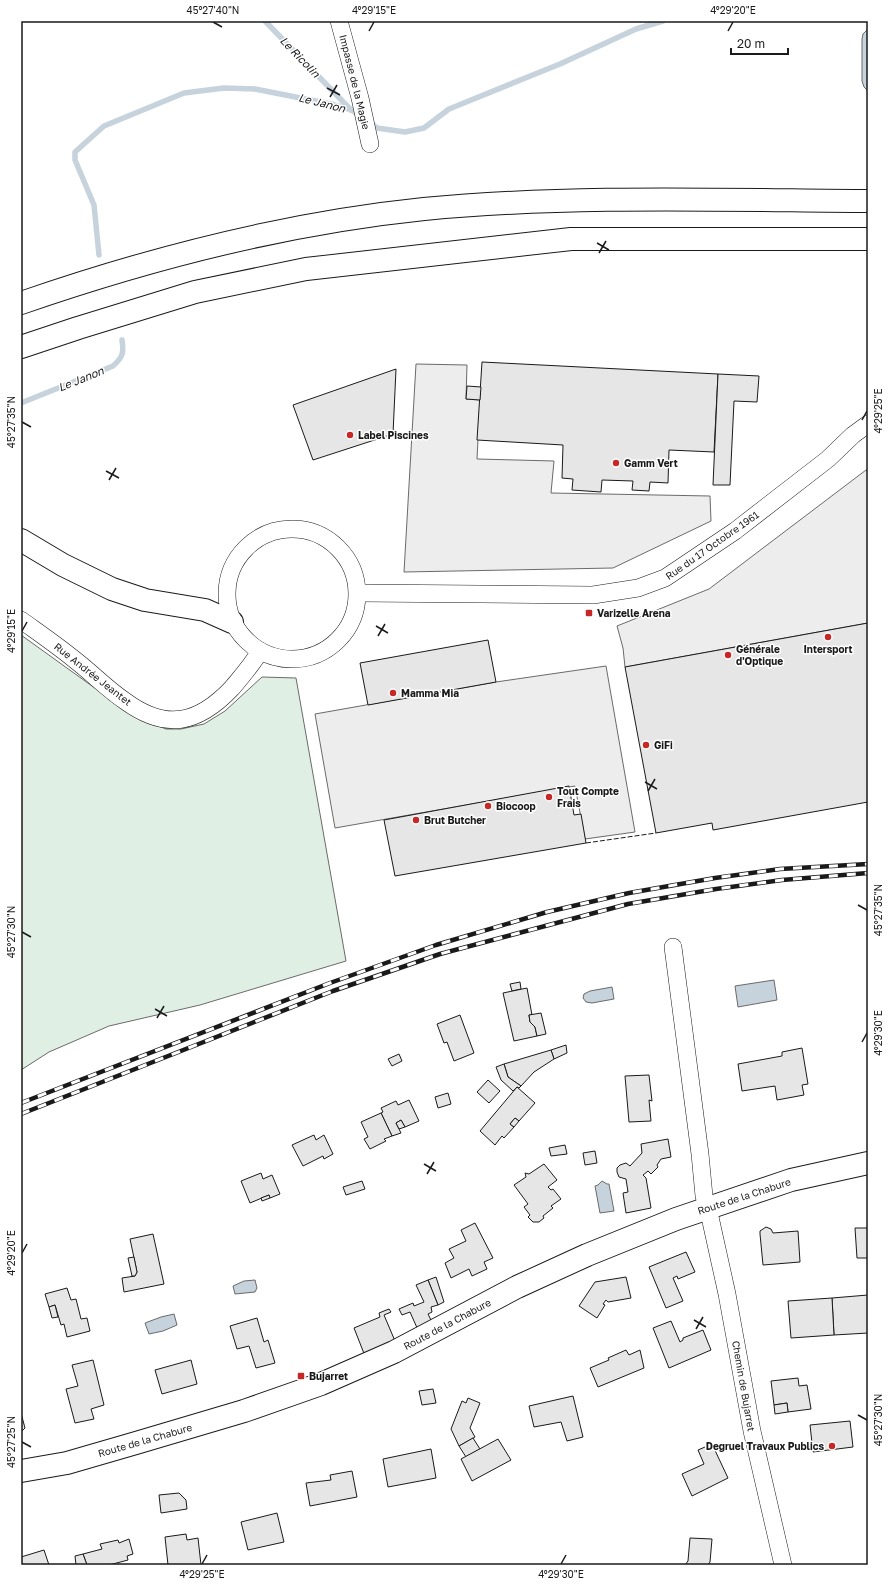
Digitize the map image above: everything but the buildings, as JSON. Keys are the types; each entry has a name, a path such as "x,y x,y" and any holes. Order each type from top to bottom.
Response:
{"main road":[{"path":"21,303 157,261 213,247 294,229 423,209 498,204 655,200 868,201"},
{"path":"21,347 195,292 306,269 571,239 868,239"},
{"path":"21,540 63,565 112,589 145,600 205,610 232,622"},
{"name":"Route de la Chabure","path":"21,1471 67,1463 136,1443 244,1411 321,1384 394,1352 517,1287 676,1218 791,1180 868,1163"}],"street":[{"name":"Impasse de la Magie","path":"339,21 360,98 368,138"},
{"name":"Rue du 17 Octobre 1961","path":"359,594 593,595 638,588 665,578 735,531 828,459 853,435 868,424"},
{"path":"295,530 311,532 329,540 344,554 354,571 359,594 356,612 346,632 330,648 310,657 289,660 260,651 251,645 232,622 228,608 227,594 230,574 240,556 253,542 271,533 295,530"},
{"name":"Rue Andrée Jeantet","path":"21,620 76,660 125,702 153,717 170,720 188,718 208,710 241,678 260,651"},
{"name":"Chemin de Bujarret","path":"673,946 700,1154 702,1186 727,1294 752,1431 783,1565"}],"green space":[{"path":"21,635 124,709 144,720 166,729 181,729 204,724 225,711 262,677 296,678 346,961 200,1005 109,1026 49,1052 21,1070"}],"shaded area":[{"path":"868,29 868,91 864,87 862,81 862,39 863,34"},
{"path":"416,364 467,365 466,399 480,400 477,459 554,461 551,493 710,496 711,521 613,568 404,572"},
{"path":"866,470 868,473 868,623 625,667 623,648 617,626 709,589"},
{"path":"606,666 635,832 585,839 575,786 335,828 315,714 496,682"},
{"path":"774,980 777,1000 738,1007 735,986"},
{"path":"612,987 614,999 592,1003 586,1002 583,998 584,994 590,991"},
{"path":"602,1181 609,1184 614,1211 600,1213 595,1186"},
{"path":"255,1280 257,1288 255,1292 235,1294 233,1286 244,1281"},
{"path":"174,1314 177,1325 163,1331 149,1334 145,1323"}],"waterway":[{"name":"Le Ricolin","path":"265,21 351,110"},
{"name":"Le Janon","path":"369,122 377,128 405,132 424,128 449,109 560,64 636,29 663,21"},
{"name":"Le Janon","path":"99,255 94,205 75,160 75,152 104,126 184,93 224,88 255,89 331,104 352,110 360,116"},
{"name":"Le Janon","path":"21,403 113,366 122,354 122,340"}],"railway":[{"path":"21,1103 330,983 436,945 547,912 629,893 715,878 780,869 868,864"},
{"path":"21,1114 333,991 440,954 628,904 716,889 782,880 868,873"}],"fence":[{"path":"586,843 656,833"}],"place":[{"name":"Label Piscines","path":"350,435"},
{"name":"Gamm Vert","path":"616,463"},
{"name":"Varizelle Arena","path":"589,613"},
{"name":"Intersport","path":"828,637"},
{"name":"Générale d'Optique","path":"728,655"},
{"name":"Mamma Mia","path":"393,693"},
{"name":"GiFi","path":"646,745"},
{"name":"Tout Compte Frais","path":"549,797"},
{"name":"Biocoop","path":"488,806"},
{"name":"Brut Butcher","path":"416,820"},
{"name":"Bujarret","path":"301,1376"},
{"name":"Degruel Travaux Publics","path":"832,1446"}]}
